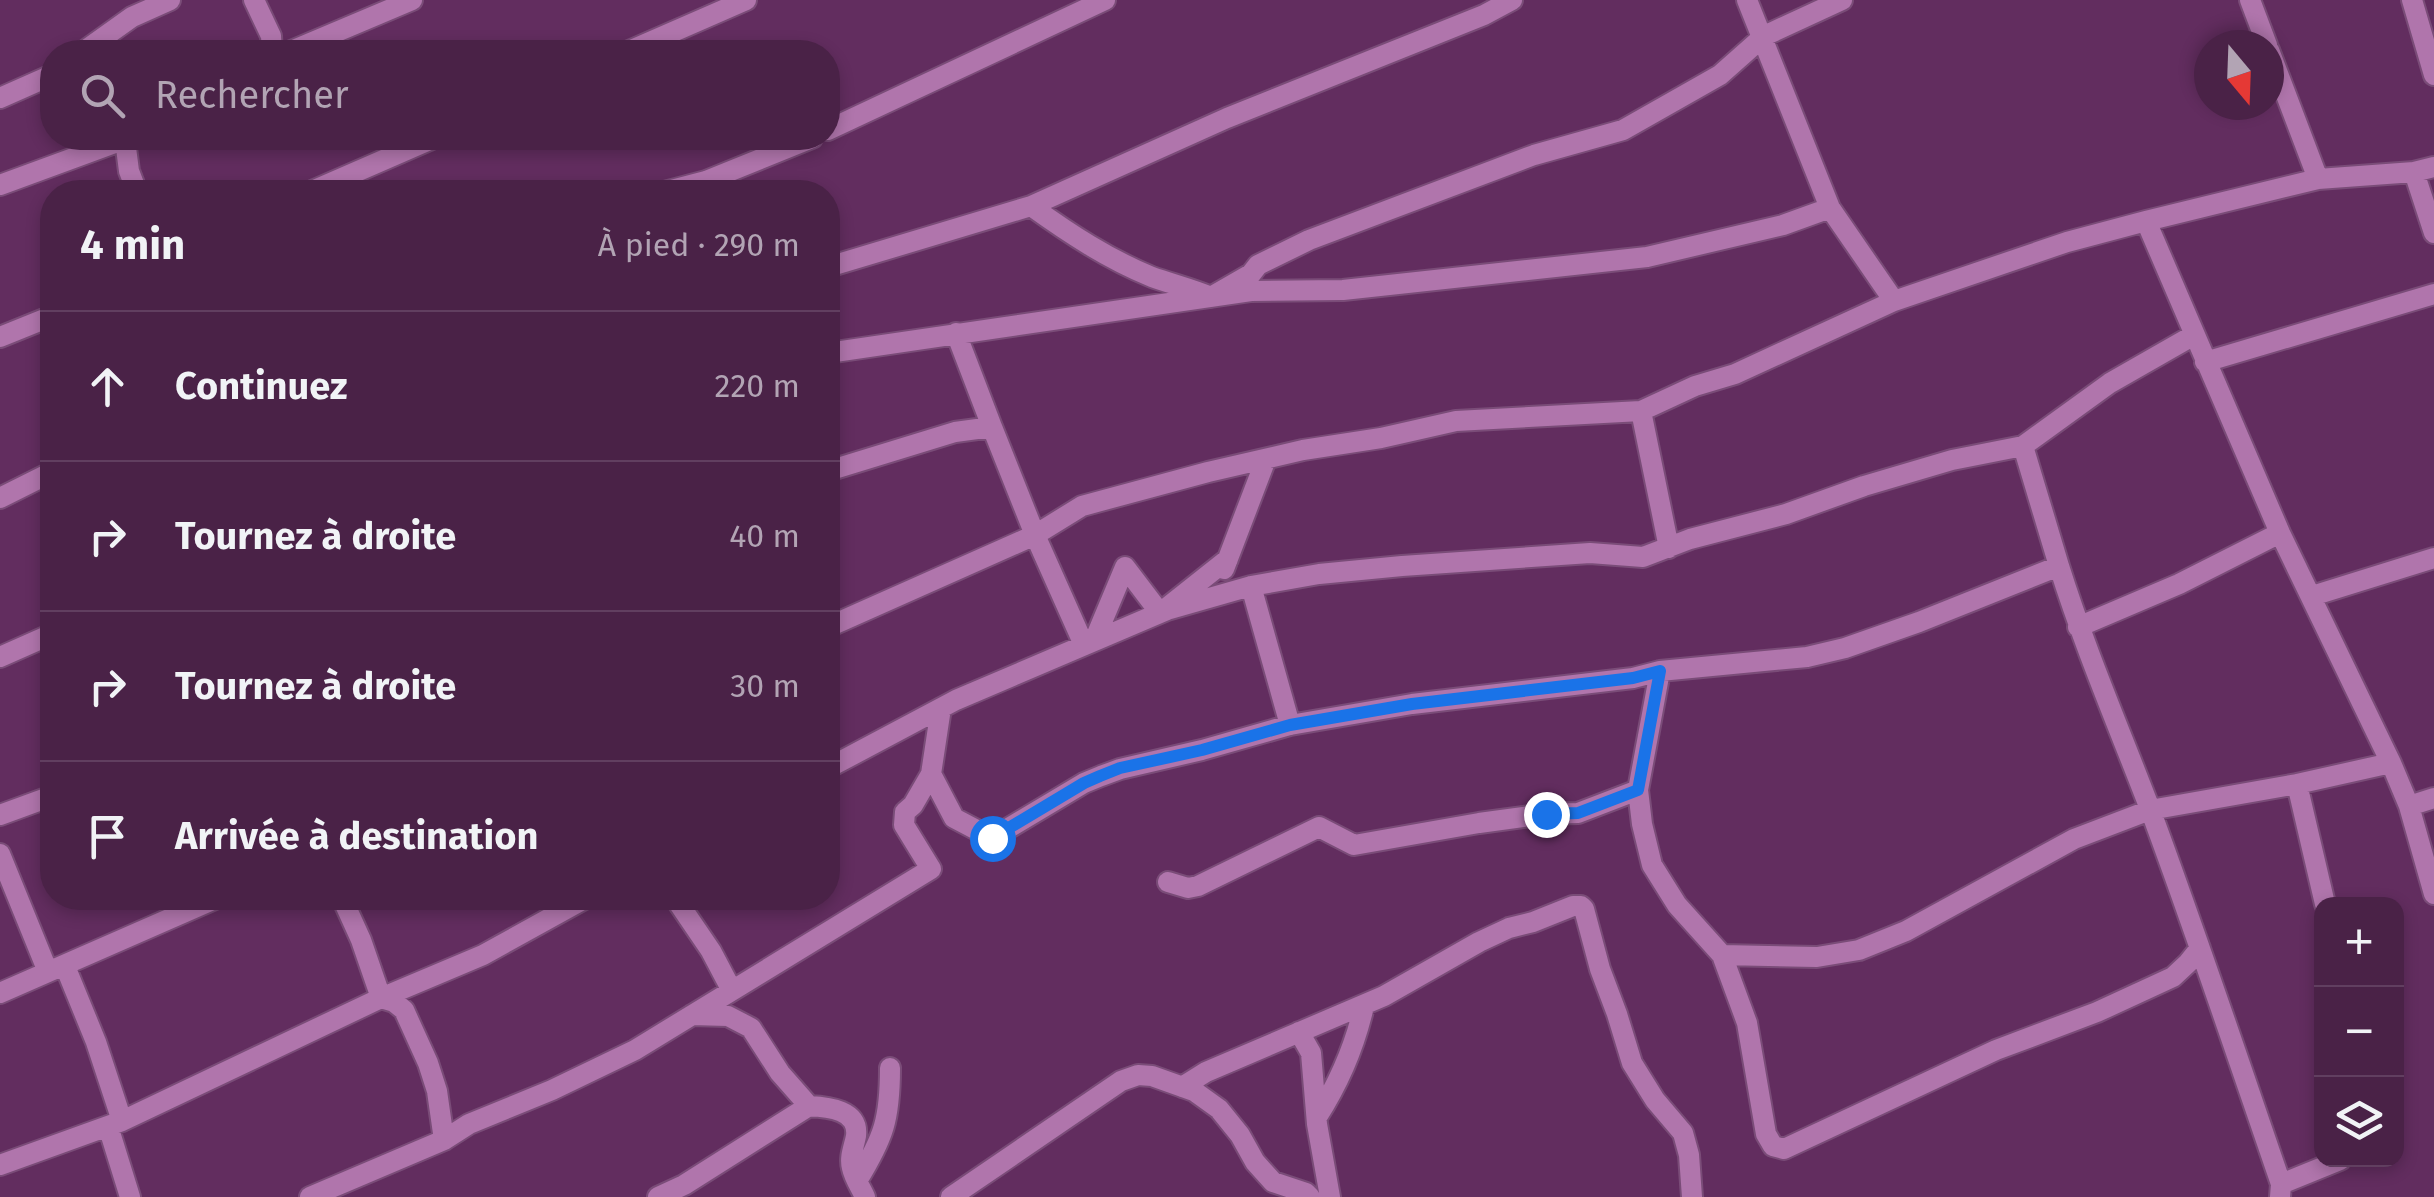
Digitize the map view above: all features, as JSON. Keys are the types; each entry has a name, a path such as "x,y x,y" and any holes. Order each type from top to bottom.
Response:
{"street":[{"path":"100,40 132,17 170,0"},
{"path":"254,0 270,40"},
{"path":"317,40 412,0"},
{"path":"651,40 724,4 746,0"},
{"path":"840,124 1105,0"},
{"path":"840,263 1032,206 1227,118 1484,15 1512,0"},
{"path":"1748,0 1830,208 1894,301"},
{"path":"1211,297 1251,274 1258,265 1309,240 1534,155 1623,130 1720,75 1764,36 1842,0"},
{"path":"2250,0 2261,30"},
{"path":"2412,0 2434,75"},
{"path":"0,98 40,80"},
{"path":"2284,90 2318,178"},
{"path":"0,185 97,150"},
{"path":"128,150 133,180"},
{"path":"338,180 406,150"},
{"path":"708,180 782,150"},
{"path":"840,622 1035,535 1082,506 1303,450 1456,421 1642,411 1695,386 1735,374 1894,301 2067,242 2318,178 2424,169 2434,233"},
{"path":"1032,206 1080,241 1110,257 1211,297"},
{"path":"840,350 1251,291 1360,288 1648,257 1783,225 1830,208"},
{"path":"2146,221 2280,532 2391,762 2409,806 2434,894"},
{"path":"2205,362 2434,294"},
{"path":"0,337 40,321"},
{"path":"956,333 1035,535 1089,643"},
{"path":"840,762 941,708 1089,643 1160,613 1251,586 1318,574 1402,566 1590,553 1643,558 1708,534 1786,514 1952,460 2024,446 2110,384 2194,335"},
{"path":"1642,411 1668,548"},
{"path":"840,467 955,432 992,427"},
{"path":"2024,446 2078,627 2200,948 2280,1191 2326,1167"},
{"path":"1214,597 1266,459"},
{"path":"0,498 40,478"},
{"path":"2078,627 2179,584 2280,532"},
{"path":"2312,596 2434,558"},
{"path":"1160,613 1228,559"},
{"path":"931,774 954,818 992,838 1084,783 1120,768 1290,725 1412,704 1633,678 1660,671 1794,659 1845,648 2059,566"},
{"path":"1089,643 1126,568 1160,613"},
{"path":"1251,586 1290,725"},
{"path":"0,658 40,640"},
{"path":"1660,671 1638,790 1642,824 1652,865 1677,905 1722,956 1747,1023 1766,1134 1773,1146 1784,1149 1996,1050 2097,1012 2173,976 2200,948"},
{"path":"310,1197 444,1140 468,1124 596,1071 930,869 904,825 905,812 914,805 931,774 941,708"},
{"path":"1722,956 1817,957 1859,950 1906,932 2074,839 2150,810 2298,784 2391,762"},
{"path":"2298,784 2323,897"},
{"path":"1168,882 1188,888 1198,886 1318,827 1354,846 1478,823 1578,813 1638,790"},
{"path":"2409,806 2434,798"},
{"path":"0,815 40,800"},
{"path":"0,854 96,1042 130,1197"},
{"path":"1182,1086 1206,1072 1364,1006 1508,928 1581,906 1632,1063 1655,1100 1683,1133 1692,1197"},
{"path":"0,993 189,910"},
{"path":"347,910 381,998"},
{"path":"0,1166 115,1123 381,998 483,955 564,910"},
{"path":"683,910 731,989"},
{"path":"381,998 404,1010 428,1063 437,1091 444,1140"},
{"path":"1317,1116 1332,1094 1356,1041 1364,1006"},
{"path":"690,1015 728,1016 750,1028 780,1073 809,1106"},
{"path":"1299,1032 1311,1053 1330,1197"},
{"path":"861,1189 886,1125 890,1068"},
{"path":"951,1197 1121,1082 1138,1075 1194,1091 1219,1110 1254,1162 1273,1182 1310,1197"},
{"path":"658,1197 684,1185 809,1106 831,1107 854,1122 851,1162 861,1189"}],"route":[{"path":"992,838 1084,783 1120,768 1312,719 1633,678 1660,671 1638,790 1578,813 1546,814"}]}
